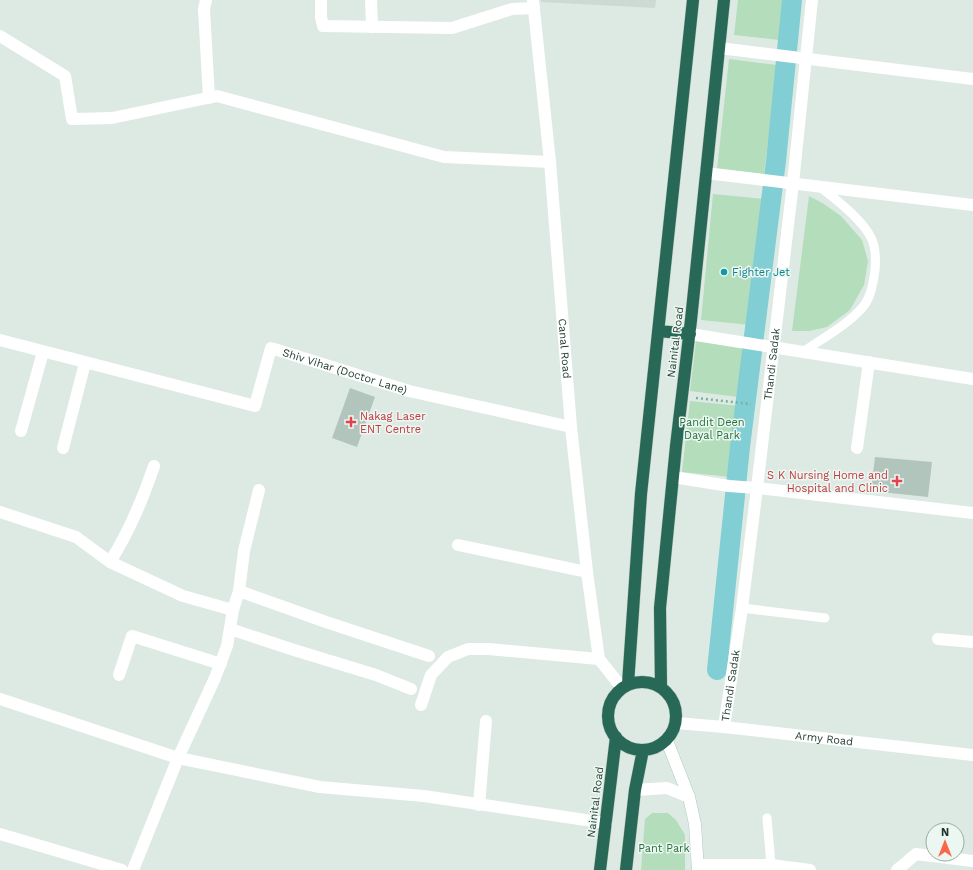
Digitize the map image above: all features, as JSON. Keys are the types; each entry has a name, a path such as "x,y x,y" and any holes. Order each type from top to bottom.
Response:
{"highway":[{"name":"Nainital Road","path":"625,686 642,494 693,0"},
{"name":"Nainital Road","path":"661,687 660,608 724,0"},
{"path":"659,330 690,334"},
{"path":"641,681 652,683 661,687 669,694 674,702 677,713 676,723 667,741 661,746 643,750 634,749 626,746 612,733 608,723 610,704 614,695 625,686 641,681"},
{"name":"Nainital Road","path":"600,870 616,737"},
{"path":"626,870 635,790 643,750"}],"street":[{"path":"206,0 204,9 209,98"},
{"path":"321,0 320,17 323,26 372,27 452,28 533,4"},
{"path":"371,0 372,27"},
{"name":"Thandi Sadak","path":"724,726 742,608 757,488 767,346 788,182 801,57 812,0"},
{"name":"Canal Road","path":"533,4 550,162 571,427 587,572 599,659"},
{"path":"0,36 66,76 72,119 112,118 217,96 444,157 550,162"},
{"path":"719,48 973,79"},
{"path":"706,173 788,182 821,188 973,205"},
{"path":"690,334 973,379"},
{"name":"Shiv Vihar (Doctor Lane)","path":"0,340 255,406 271,348 410,391 571,427"},
{"path":"21,431 43,352"},
{"path":"857,448 869,362"},
{"path":"63,448 86,363"},
{"path":"110,562 143,499 154,466"},
{"path":"673,477 729,486 973,513"},
{"path":"133,870 178,758 215,678 227,646 233,610 239,591 244,551 259,490"},
{"path":"0,512 76,537 110,562 183,596 233,610"},
{"path":"458,545 587,572"},
{"path":"239,591 429,656"},
{"path":"230,629 376,675 411,689"},
{"path":"119,675 132,636 221,664"},
{"path":"938,639 973,642"},
{"path":"421,705 431,676 448,657 468,649 599,659 625,686"},
{"path":"0,700 178,758 320,786 424,796 606,823"},
{"path":"479,804 486,721"},
{"name":"Army Road","path":"676,723 724,726 973,755"},
{"path":"667,741 689,797 695,824 698,867 771,864 810,870"},
{"path":"635,790 667,788 689,797"},
{"path":"0,834 122,870"},
{"path":"897,870 916,854 973,860"}],"lane":[{"path":"803,352 844,325 863,307 872,290 876,264 874,244 868,232 852,214 821,188"},
{"path":"742,608 825,618"},
{"path":"767,818 771,864"}],"path":[{"path":"682,397 747,404"}],"shaded area":[{"path":"541,0 656,0 655,8 541,2"}],"green space":[{"path":"738,0 784,0 779,40 734,35"},
{"path":"729,59 777,65 764,174 717,169"},
{"path":"713,194 764,199 750,325 701,320"},
{"path":"809,196 841,216 862,240 868,261 864,285 850,310 827,327 809,331 792,331"},
{"path":"696,341 745,349 738,397 690,391"},
{"name":"Pandit Deen Dayal Park","path":"690,401 740,406 731,477 682,472"},
{"name":"Pant Park","path":"652,813 668,813 676,820 685,835 685,870 641,870 645,819"}],"building":[{"path":"350,388 375,397 357,447 332,438"},
{"path":"875,457 932,462 928,497 871,491"}],"waterway":[{"path":"717,670 740,447 776,161 792,0"}],"place":[{"name":"Fighter Jet","path":"724,272"},
{"name":"Nakag Laser ENT Centre","path":"351,422"},
{"name":"S K Nursing Home and Hospital and Clinic","path":"897,481"}]}
